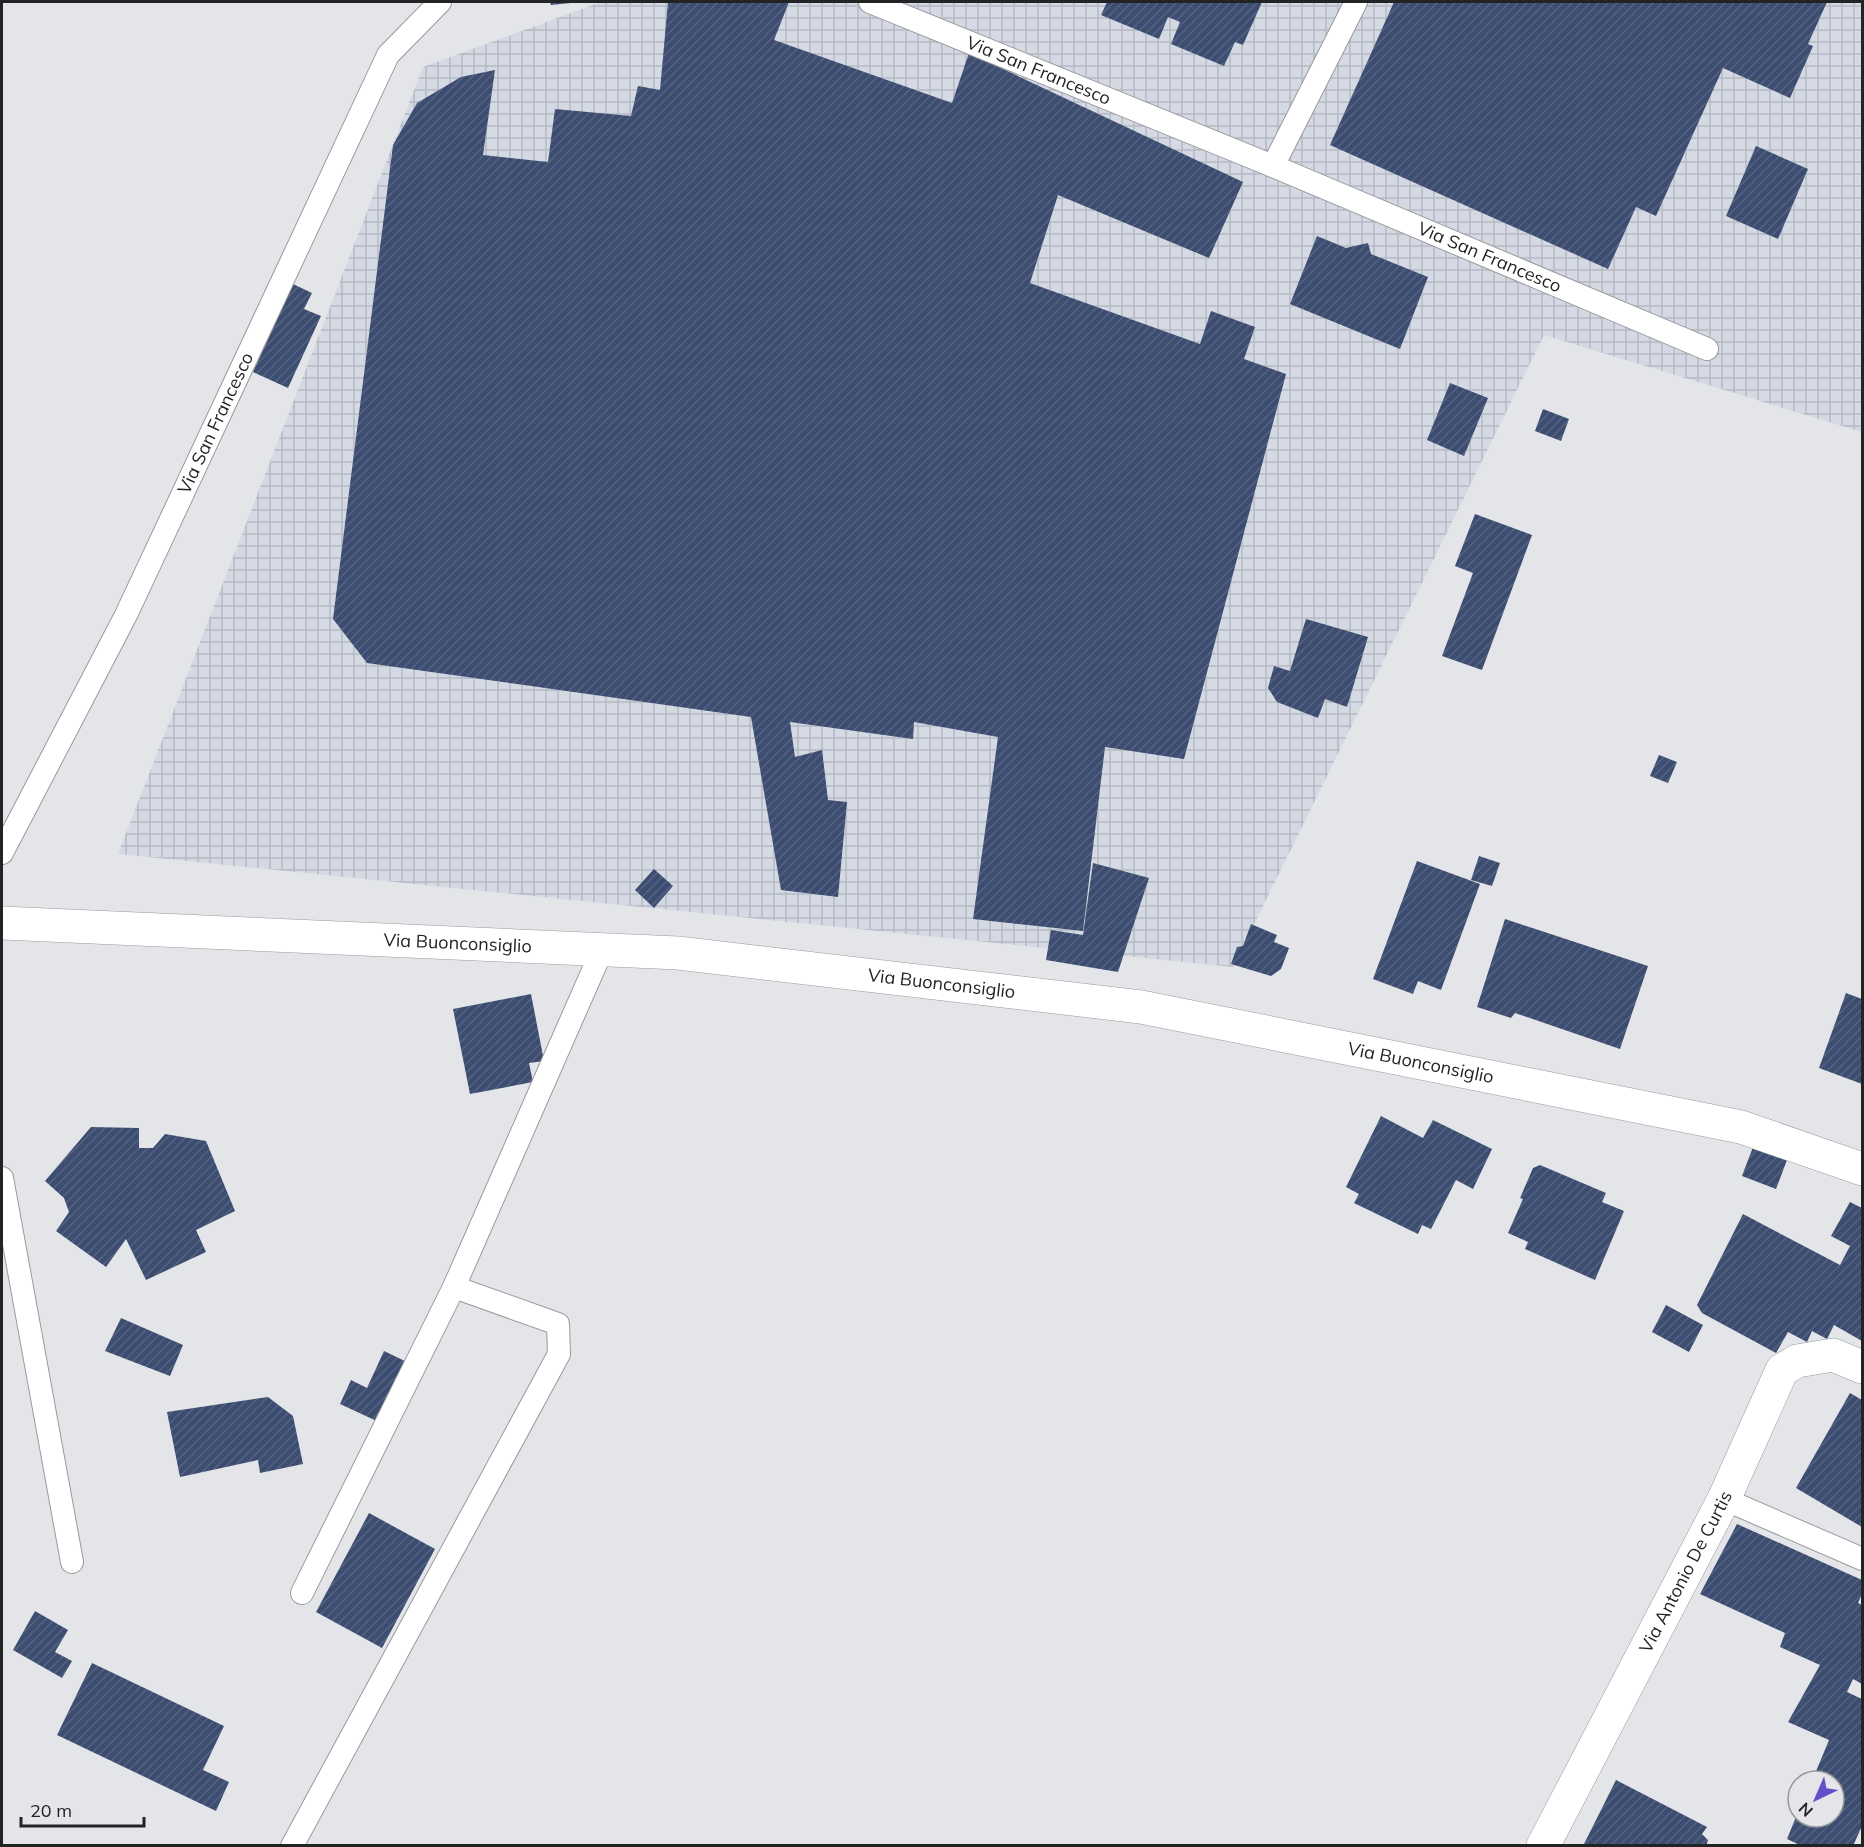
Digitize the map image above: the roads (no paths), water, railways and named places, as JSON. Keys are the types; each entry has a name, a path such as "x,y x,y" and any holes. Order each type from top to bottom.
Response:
{"street":[{"name":"Via Buonconsiglio","path":"2,922 678,953 1142,1007 1741,1126 1863,1168"},
{"name":"Via Antonio De Curtis","path":"1543,1845 1724,1499 1782,1370 1797,1361 1833,1355 1863,1367"}],"lane":[{"name":"Via San Francesco","path":"2,854 126,615 388,55 440,2"},
{"name":"Via San Francesco","path":"870,2 1273,166 1707,349"},
{"path":"1273,166 1356,2"},
{"path":"302,1593 454,1287 602,950"},
{"path":"2,1178 72,1562"},
{"path":"292,1845 559,1354 558,1324 454,1287"},
{"path":"1724,1499 1863,1559"}]}
